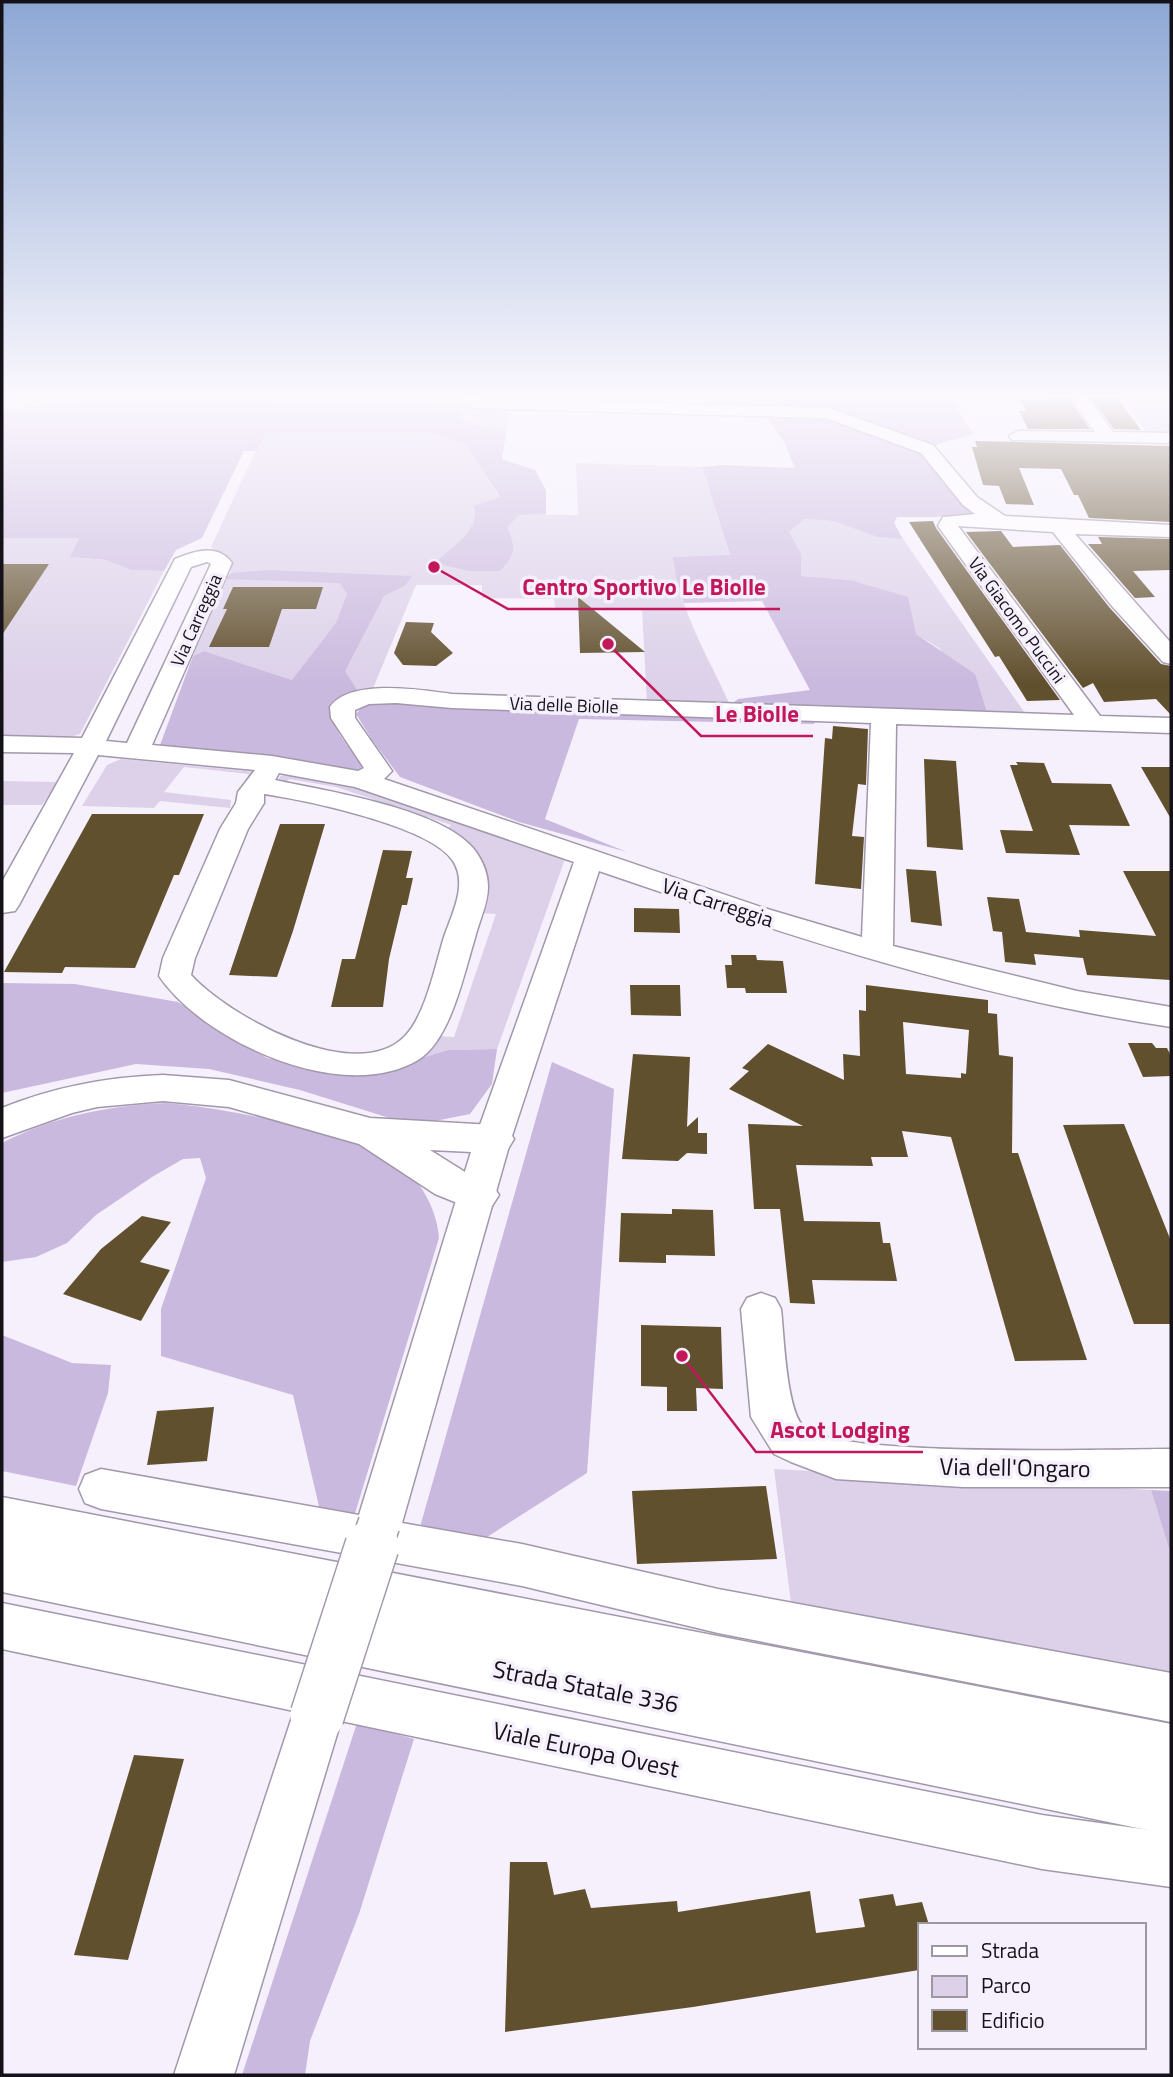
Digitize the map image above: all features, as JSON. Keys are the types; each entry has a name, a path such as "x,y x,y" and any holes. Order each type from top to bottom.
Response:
{"highway":[{"path":"2,1124 75,1096 154,1086 203,1090 260,1100 369,1132 493,1139"},
{"path":"369,1132 450,1183 477,1195"},
{"path":"2,1499 288,1601"},
{"name":"Strada Statale 336","path":"2,1520 288,1601 1171,1804"},
{"name":"Strada Statale 336","path":"2,1567 288,1601 1171,1754"},
{"path":"2,1588 288,1601"}],"street":[{"path":"960,490 970,501 999,522 1146,530 1167,539"},
{"name":"Via Giacomo Puccini","path":"999,522 958,519 950,522 948,526 1093,724"},
{"path":"1059,527 1119,600 1171,657"},
{"name":"Via Carreggia","path":"4,905 90,747 182,563 206,555 216,558 222,563 136,751"},
{"name":"Via delle Biolle","path":"361,780 379,771 343,718 342,707 361,698 410,697 452,701 1171,726"},
{"path":"877,951 884,717"},
{"name":"Via Carreggia","path":"2,744 136,751 266,775 361,780 753,914 877,951 1077,1001 1171,1017"},
{"name":"Via Carreggia","path":"266,775 392,817 443,838 463,853 472,874 474,892 440,996 418,1043 403,1054 354,1064 320,1061 286,1051 230,1020 185,990 175,976 179,958 234,829 250,803 251,792 266,775"},
{"path":"204,2075 379,1524 493,1139 589,859"},
{"name":"Via dell'Ongaro","path":"761,1309 773,1417 789,1441 807,1449 836,1460 963,1468 1171,1468"},
{"path":"101,1489 522,1565 718,1611 1171,1698"},
{"name":"Viale Europa Ovest","path":"2,1626 1028,1839 1171,1860"}],"green space":[{"path":"238,490 495,490 510,514 578,515 577,490 709,490 730,556 674,557 681,595 688,614 730,705 647,704 642,608 555,608 554,599 482,598 482,585 416,585 371,693 292,680 204,651 193,656 225,579 231,573 230,562 211,547"},
{"path":"805,519 833,521 877,537 903,539 1027,716 988,716 939,648 916,634 872,586 851,580 801,576 789,532"},
{"path":"2,538 79,538 71,557 106,560 131,570 164,571 80,734 66,738 2,736"},
{"path":"121,759 257,772 252,782 244,782 249,774 184,767 164,792 231,800 230,808 160,801 154,808 82,806 107,765"},
{"path":"287,775 393,798 565,859 497,1049 448,1050 402,1064 437,1036 454,1037 496,914 481,913 443,832 451,825 336,787 289,779 283,786 276,785 280,776"},
{"path":"2,781 58,782 42,805 2,805"},
{"path":"774,1469 1151,1490 1171,1555 1171,1682 792,1611"}],"shaded area":[{"path":"2,490 225,490 202,538 176,550 164,571 131,570 106,560 70,557 79,538 2,538"},
{"path":"495,490 546,490 546,514 519,515 507,527 513,550 500,571 468,571 436,563 469,530 475,515 474,506 500,497"},
{"path":"709,490 949,490 971,513 936,517 897,517 894,523 903,539 877,537 833,521 805,519 789,532 801,554 801,576 851,580 908,597 916,634 975,674 988,716 730,705 738,699 810,690 762,601 684,603 673,557 730,555"},
{"path":"268,570 412,576 406,585 384,596 345,671 357,690 331,703 337,729 364,765 357,772 285,757 160,745 193,656 204,651 292,680 336,623 347,594 340,583 225,579 231,573"},
{"path":"378,702 817,718 814,724 579,719 545,819 627,852 519,822 400,777 356,714 363,706"},
{"path":"2,983 75,984 178,1002 267,1058 336,1073 402,1064 448,1050 497,1049 492,1084 470,1114 435,1121 399,1121 300,1090 209,1069 136,1064 2,1093"},
{"path":"552,1062 614,1089 587,1473 473,1546 418,1534"},
{"path":"166,1103 254,1116 356,1144 403,1168 417,1182 428,1200 439,1238 353,1520 321,1515 293,1395 161,1356 161,1309 206,1178 200,1158 183,1159 152,1177 96,1215 67,1243 36,1257 2,1262 2,1143 61,1119 124,1106"},
{"path":"2,1335 72,1363 111,1365 108,1393 76,1486 2,1471"},
{"path":"1151,1490 1171,1491 1171,1555"},
{"path":"357,1723 414,1739 359,1914 310,2041 305,2075 242,2075"}],"building":[{"path":"1001,490 1028,490 1034,505 1006,504"},
{"path":"1071,490 1171,490 1171,522 1089,518 1078,495 1074,495"},
{"path":"933,521 1060,700 1027,701 999,656 995,657 909,522"},
{"path":"1001,531 1013,547 1060,545 1109,607 1161,664 1171,666 1171,715 1156,699 1104,702 1093,683 1083,688 966,532"},
{"path":"1098,537 1171,539 1171,570 1133,571 1155,597 1135,598 1088,544 1102,544"},
{"path":"2,564 49,564 2,635"},
{"path":"233,587 323,587 316,609 282,609 269,647 209,647 227,609 223,609"},
{"path":"578,597 645,652 580,653"},
{"path":"406,622 434,623 431,632 453,653 436,666 403,665 394,653"},
{"path":"833,726 868,729 866,785 858,784 852,836 864,837 861,889 815,884 825,738 832,739"},
{"path":"924,759 956,761 963,850 927,847"},
{"path":"1016,762 1044,763 1052,783 1111,784 1130,826 1069,825 1080,855 1006,853 1000,830 1033,831 1010,765 1018,765"},
{"path":"1141,767 1171,767 1171,819"},
{"path":"92,814 204,814 179,875 174,875 135,968 65,967 62,973 4,972"},
{"path":"280,824 325,824 293,931 277,977 229,975"},
{"path":"383,850 412,851 406,878 413,878 407,905 402,905 389,959 383,1007 331,1007 342,959 355,959"},
{"path":"906,869 936,871 942,926 911,922"},
{"path":"1123,871 1171,871 1171,980 1087,975 1083,958 1034,954 1036,965 1005,962 1002,932 993,931 987,897 1019,899 1026,932 1080,937 1079,930 1156,936"},
{"path":"634,908 679,909 680,933 634,932"},
{"path":"731,955 756,955 757,960 783,961 787,993 746,993 745,988 727,988 725,965 732,965"},
{"path":"630,985 680,985 681,1016 631,1015"},
{"path":"866,985 988,1000 988,1013 997,1014 999,1055 1013,1057 1012,1153 1018,1153 1087,1360 1015,1361 951,1137 902,1131 908,1157 871,1157 873,1166 796,1165 804,1221 880,1222 883,1243 890,1243 897,1281 812,1280 815,1304 790,1303 780,1209 754,1209 748,1124 803,1126 729,1089 749,1071 742,1068 768,1044 844,1080 843,1054 860,1056 859,1010 866,1011","holes":["903,1022 969,1030 966,1074 961,1073 961,1078 906,1074"]},
{"path":"1128,1043 1152,1043 1156,1048 1167,1048 1171,1056 1171,1076 1143,1077"},
{"path":"633,1054 690,1057 687,1127 698,1117 698,1133 707,1133 707,1154 687,1153 678,1161 622,1159"},
{"path":"1124,1124 1171,1241 1171,1324 1134,1324 1063,1125"},
{"path":"672,1209 713,1210 715,1256 666,1255 666,1263 619,1262 621,1213 672,1214"},
{"path":"142,1216 171,1222 140,1262 170,1270 141,1321 63,1294 101,1249"},
{"path":"641,1325 721,1327 723,1389 696,1388 697,1411 667,1411 667,1387 641,1386"},
{"path":"214,1407 207,1461 147,1465 157,1411"},
{"path":"766,1486 777,1559 637,1564 632,1491"},
{"path":"134,1755 184,1759 128,1960 74,1955"},
{"path":"510,1862 547,1862 554,1895 585,1889 591,1908 677,1901 678,1912 810,1891 816,1933 865,1927 859,1899 893,1894 896,1906 922,1902 928,1923 918,1923 918,1970 693,2007 505,2032"}],"place":[{"name":"Centro Sportivo Le Biolle","path":"434,567"},
{"name":"Le Biolle","path":"608,644"},
{"name":"Ascot Lodging","path":"682,1356"}]}
